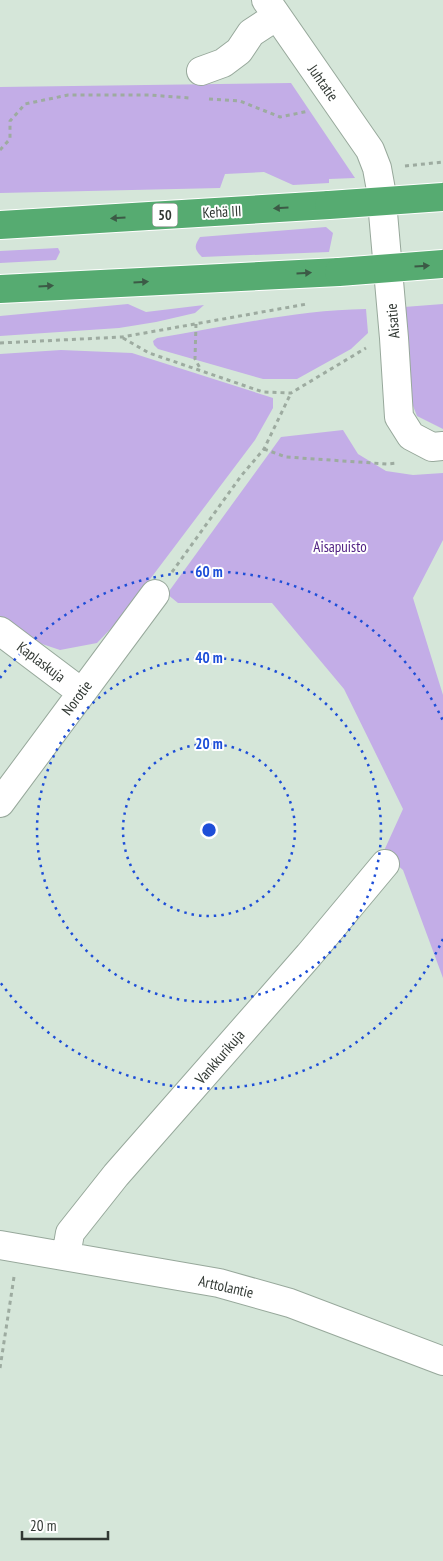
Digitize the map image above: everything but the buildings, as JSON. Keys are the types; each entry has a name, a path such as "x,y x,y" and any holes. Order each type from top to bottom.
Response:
{"highway":[{"name":"Kehä III","path":"0,225 443,197"},
{"path":"0,289 339,272 443,264"}],"street":[{"path":"201,71 222,63 239,51 271,8"},
{"name":"Juhtatie","path":"271,8 370,150 377,168"},
{"name":"Aisatie","path":"377,168 381,190 394,338 398,417 411,436 437,446"},
{"name":"Norotie","path":"0,802 155,594"},
{"name":"Kaplaskuja","path":"0,631 81,692"},
{"name":"Vankkurikuja","path":"66,1256 70,1233 116,1175 309,955 385,864"},
{"name":"Arttolantie","path":"9,1246 219,1283 290,1303 443,1361"}],"path":[{"path":"0,150 10,139 10,121 25,104 68,94 149,95 194,98"},
{"path":"204,99 240,101 280,117 312,110"},
{"path":"377,168 443,162"},
{"path":"0,343 122,337 311,304"},
{"path":"196,324 195,359 201,371"},
{"path":"122,337 149,353 263,392 291,393"},
{"path":"155,594 264,448 291,393 376,342 384,344 394,338"},
{"path":"264,448 286,456 387,464 421,460 437,446"},
{"path":"0,1368 9,1246"}],"green space":[{"path":"291,83 355,178 329,179 329,183 293,185 264,172 225,174 220,188 0,193 0,87"},
{"path":"326,227 333,233 329,252 202,257 197,252 196,247 200,237"},
{"path":"58,248 60,252 56,260 0,263 0,251"},
{"path":"128,304 146,312 204,305 195,313 119,328 0,336 0,316"},
{"path":"443,304 443,429 417,416 410,398 404,307"},
{"path":"366,309 368,333 351,349 297,379 263,379 158,349 153,341 157,338 313,312"},
{"path":"61,350 132,353 273,398 273,408 255,440 120,619 97,643 60,650 36,642 0,616 0,354"},
{"name":"Aisapuisto","path":"343,430 358,454 386,471 413,475 443,473 443,540 413,598 443,695 443,978 403,870 383,853 403,809 344,689 272,603 178,603 167,594 281,437"}]}
